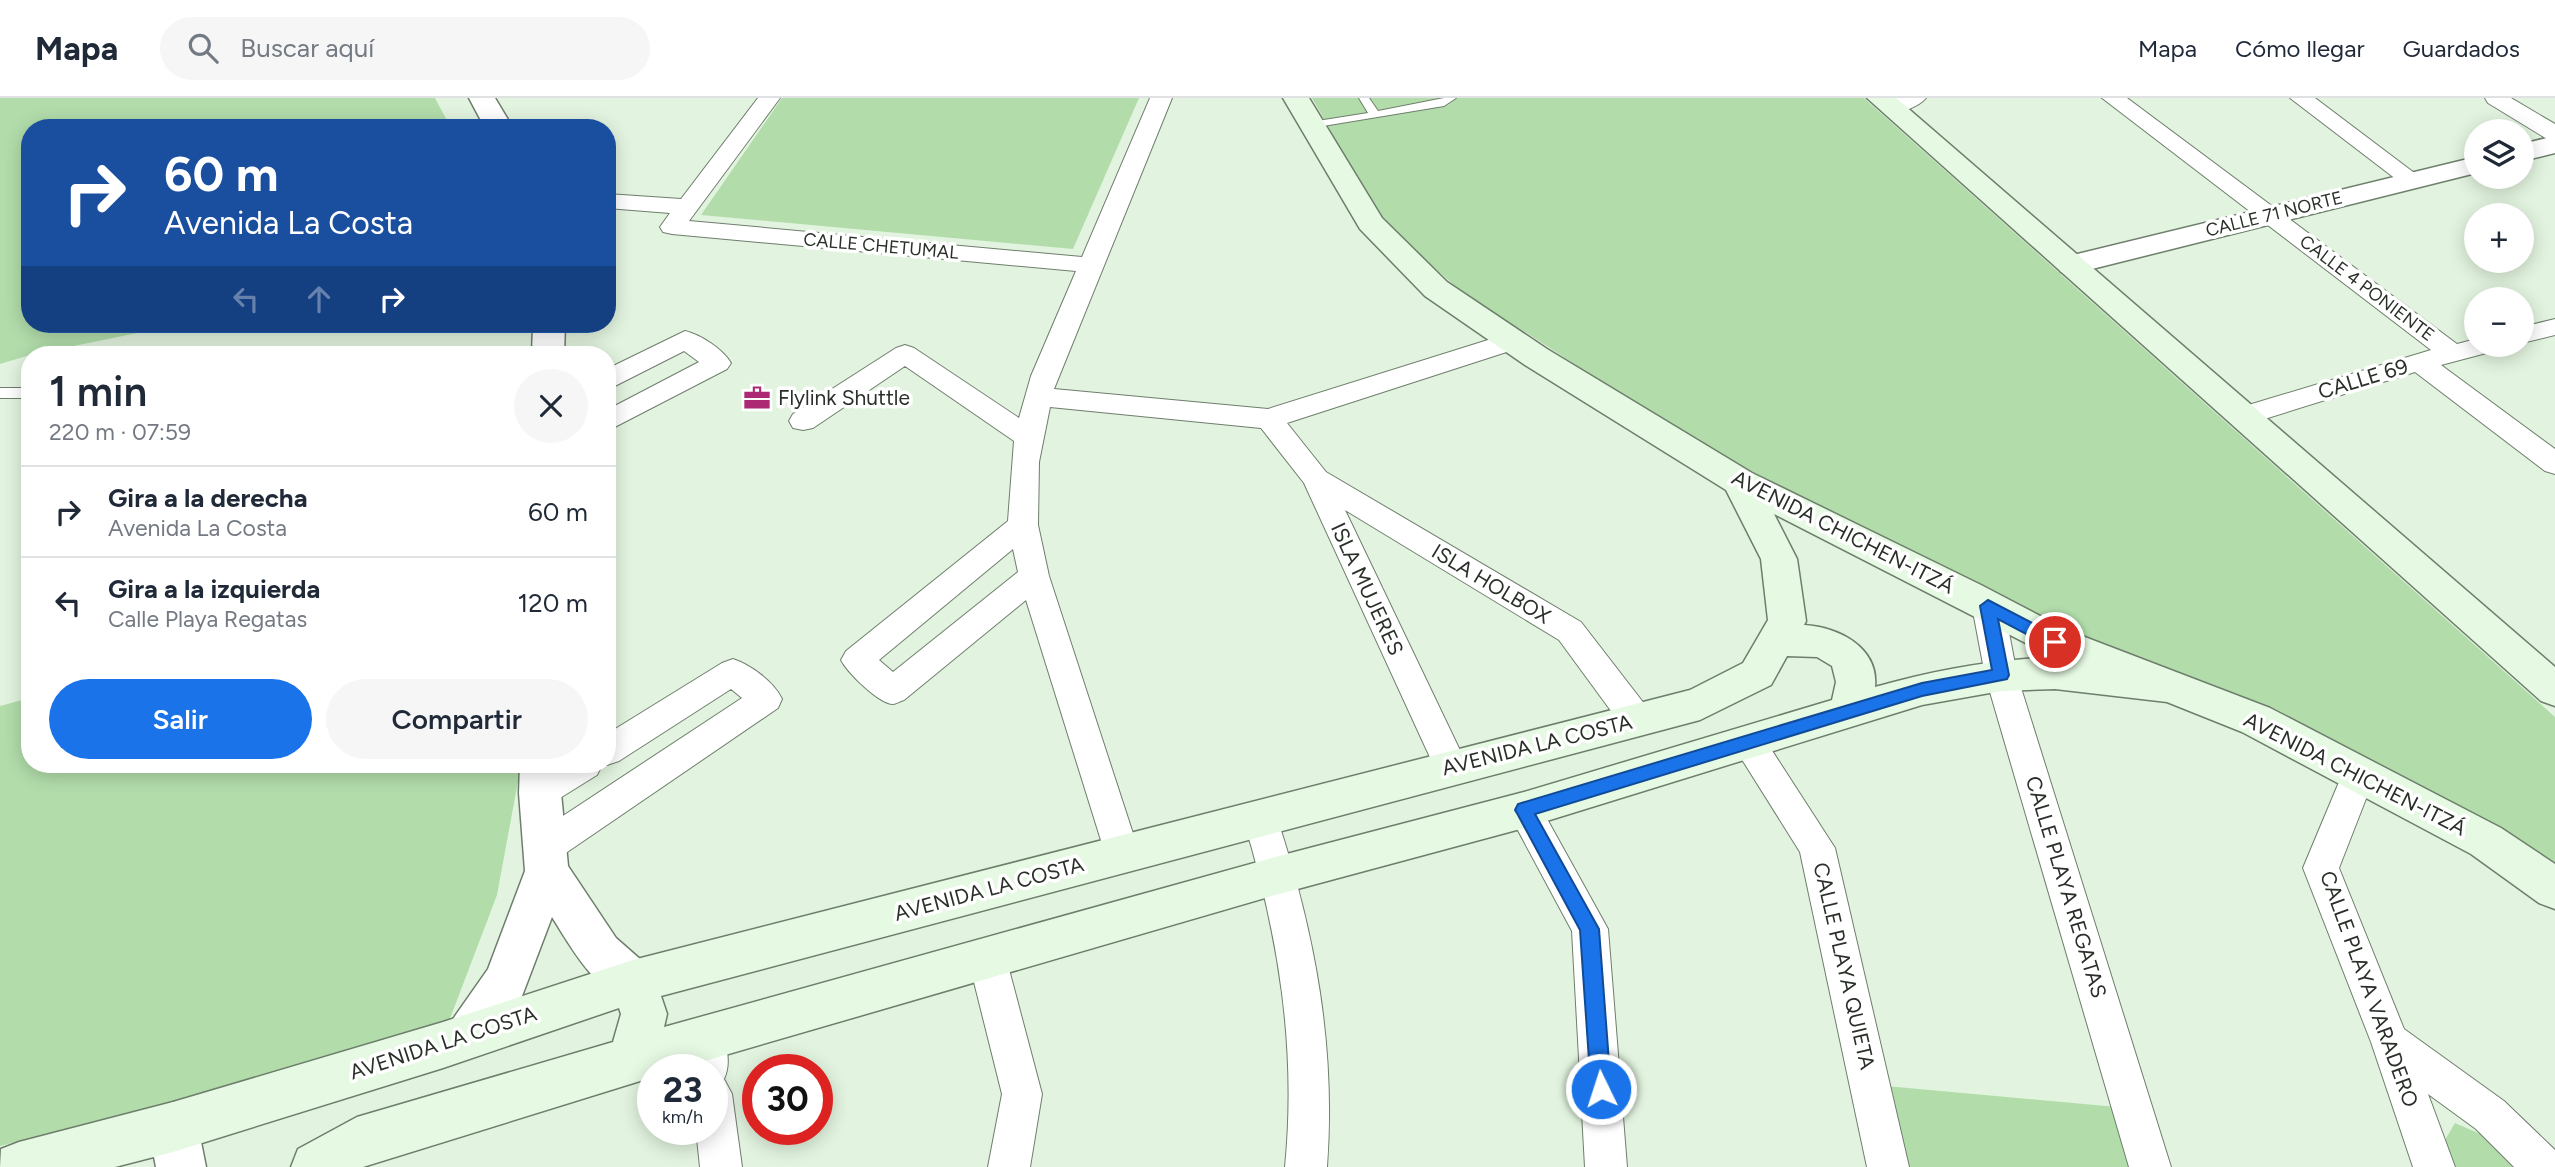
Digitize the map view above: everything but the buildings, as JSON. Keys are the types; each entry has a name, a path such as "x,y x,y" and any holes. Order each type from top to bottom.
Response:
{"main road":[{"path":"1895,101 2242,417 2555,690"},
{"name":"AVENIDA CHICHEN-ITZÁ","path":"1303,112 1370,223 1436,289 1513,341 1740,482 2055,642 2165,687 2256,720 2486,841 2555,889"},
{"name":"AVENIDA LA COSTA","path":"19,1167 177,1147 470,1035 633,982 1700,704 1757,674 1787,621 1779,559 1740,482"},
{"path":"1775,641 1811,641 1839,649 1850,661 1856,674 1855,695 1846,712"},
{"path":"316,1167 358,1142 632,1060 707,1053 987,958 1279,875 1524,810 1922,689 2001,675 2055,673 2165,687"},
{"path":"632,1060 644,1014 633,982"}],"street":[{"path":"482,98 494,119"},
{"path":"616,202 688,207 769,98"},
{"path":"1122,855 1034,576 1023,525 1028,437 1044,376 1161,98"},
{"name":"CALLE 4 PONIENTE","path":"2113,98 2452,353"},
{"path":"2301,98 2413,181"},
{"path":"2496,98 2555,134"},
{"path":"2534,150 2555,144"},
{"name":"CALLE 71 NORTE","path":"2072,265 2464,168"},
{"name":"CALLE CHETUMAL","path":"688,207 672,227 1090,265"},
{"path":"2534,332 2555,327"},
{"path":"616,376 685,339 718,363 616,417"},
{"path":"1038,397 1269,419 1513,341"},
{"name":"CALLE 69","path":"2242,417 2464,350"},
{"path":"803,421 905,354 1028,437"},
{"name":"CALLE 4 PONIENTE","path":"2418,362 2555,464"},
{"name":"ISLA MUJERES","path":"1269,419 1316,479 1451,767"},
{"name":"ISLA HOLBOX","path":"1316,479 1570,631 1637,720"},
{"path":"1023,525 857,660 892,691 1034,576"},
{"name":"CALLE PLAYA REGATAS","path":"1988,606 2001,675 2150,1167"},
{"path":"545,860 766,699 733,672 616,745"},
{"name":"CALLE PLAYA QUIETA","path":"1748,742 1817,848 1888,1167"},
{"name":"CALLE PLAYA VARADERO","path":"2359,772 2321,868 2390,1042 2434,1167"},
{"path":"470,1035 506,981 545,860 541,779 560,773"},
{"path":"1524,810 1590,929 1606,1167"},
{"path":"1259,818 1279,875 1310,1034 1312,1121 1306,1167"},
{"path":"545,860 600,953 633,982"},
{"path":"987,958 1022,1094 1009,1167"},
{"path":"2390,1042 2490,1115 2543,1167"},
{"path":"718,1145 721,1167"}],"lane":[{"path":"1364,98 1375,115"},
{"path":"1303,112 1375,115 1444,103 1451,98"},
{"path":"0,393 21,393"}],"green space":[{"path":"0,98 435,98 446,119 21,119 21,333 137,333 74,346 21,346 21,358 0,364"},
{"path":"782,98 1139,98 1073,249 701,215"},
{"path":"1312,98 1864,98 2555,717 2555,874 2272,714 2006,605 1743,473 1457,288 1381,220"},
{"path":"21,700 21,773 520,773 497,895 443,1037 0,1146 0,706"},
{"path":"1886,1086 2117,1107 2135,1167 1901,1167"},
{"path":"2455,1123 2485,1136 2523,1167 2452,1167 2442,1145"}],"place":[{"name":"Flylink Shuttle","path":"757,398"}],"route":[{"path":"1601,1089 1590,929 1524,810 1922,689 2001,675 1988,606 2055,642"}]}
